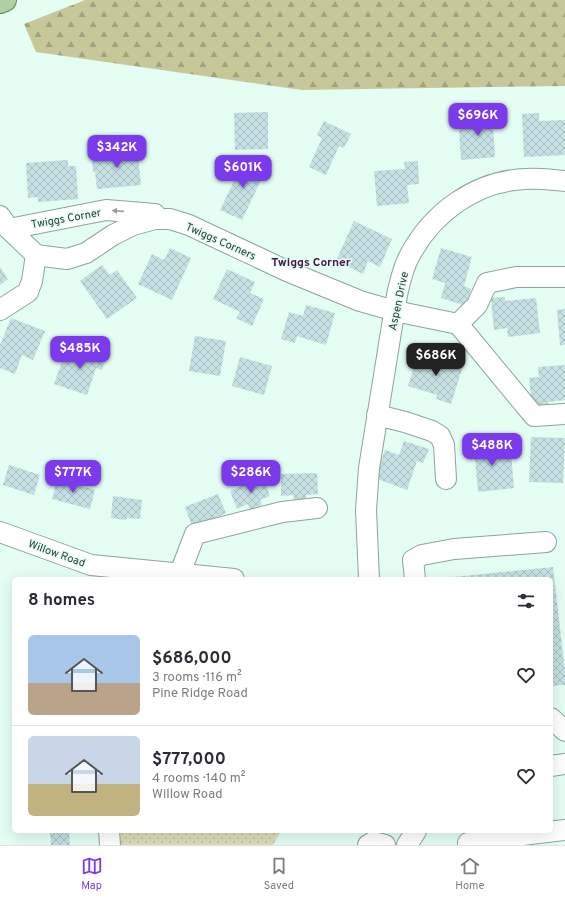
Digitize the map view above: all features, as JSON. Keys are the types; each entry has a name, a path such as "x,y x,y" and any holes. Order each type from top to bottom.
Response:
{"main road":[{"path":"0,2 5,0"}],"street":[{"name":"Aspen Drive","path":"369,577 367,503 369,468 395,312 402,275 409,256 420,238 433,222 448,208 465,197 484,188 504,182 524,179 565,181"},
{"name":"Twiggs Corner","path":"5,222 106,210 154,214 170,220"},
{"name":"Twiggs Corners","path":"36,255 67,259 86,253 113,235 133,225 155,219 170,220 189,225 218,240 360,301 395,312 458,324"},
{"path":"0,310 28,292 32,281 36,255 5,222"},
{"path":"565,277 516,277 487,283 477,305 458,324 534,416 565,414"},
{"path":"377,415 405,422 432,431 440,436 444,445 446,479"},
{"path":"180,573 195,534 282,512 317,508"},
{"name":"Willow Road","path":"0,532 91,572 180,573 216,577"},
{"path":"415,577 413,560 422,556 454,549 546,542"},
{"path":"553,720 565,731"},
{"path":"553,766 565,764"},
{"path":"553,831 565,830"},
{"path":"109,833 110,845"},
{"path":"407,845 415,833"},
{"path":"468,843 521,833"},
{"path":"368,845 372,842 385,845"}],"green space":[{"path":"85,0 565,0 565,86 302,90 36,52 24,24"},
{"path":"109,833 280,833 273,845 110,845"}],"building":[{"path":"492,111 495,157 461,160 459,129 471,129 470,113"},
{"path":"268,112 268,149 235,150 234,113"},
{"path":"539,113 539,121 565,120 565,155 524,157 522,114"},
{"path":"324,121 351,134 344,148 339,146 326,175 309,167 322,138 317,135"},
{"path":"137,147 141,185 97,189 95,172 93,172 92,154 119,152 118,149"},
{"path":"241,158 266,170 242,220 220,210 234,181 230,180"},
{"path":"68,160 68,166 76,166 78,199 38,202 38,197 28,198 26,163"},
{"path":"418,161 419,184 407,185 409,203 377,206 374,171 405,169 404,162"},
{"path":"354,221 392,239 380,267 368,261 363,274 336,261"},
{"path":"170,248 191,258 172,300 138,284 152,254 164,260"},
{"path":"441,248 472,257 464,286 471,289 466,306 441,298 445,283 432,279"},
{"path":"102,265 110,275 117,270 137,298 107,319 80,281"},
{"path":"0,267 8,279 0,285"},
{"path":"227,269 255,282 250,293 264,299 252,326 236,318 240,312 213,299"},
{"path":"505,297 505,301 536,298 540,333 508,337 507,328 494,330 491,298"},
{"path":"306,305 335,313 326,345 297,336 295,343 281,339 289,312 303,316"},
{"path":"565,309 565,345 560,345 557,310"},
{"path":"11,318 45,331 33,360 22,355 15,374 0,368 0,345"},
{"path":"195,336 226,341 220,376 189,371"},
{"path":"77,346 107,356 102,370 96,368 87,395 54,384 64,356 73,359"},
{"path":"419,352 463,366 451,404 436,399 437,395 408,386"},
{"path":"240,357 272,366 264,395 232,386"},
{"path":"565,365 565,400 548,402 549,406 532,408 529,378 539,377 538,367"},
{"path":"531,437 565,438 563,483 529,482"},
{"path":"404,441 429,449 423,463 417,461 407,490 375,478 385,450 399,455"},
{"path":"498,442 499,454 511,453 514,488 478,492 475,459 470,460 468,445"},
{"path":"9,465 40,475 34,495 3,485"},
{"path":"317,473 318,494 306,495 306,500 294,500 293,495 281,496 281,474"},
{"path":"263,477 270,496 260,500 262,505 250,510 248,504 237,509 230,491"},
{"path":"57,479 95,490 90,509 52,499"},
{"path":"218,494 226,513 215,518 217,523 206,527 204,521 192,526 185,507"},
{"path":"113,496 142,500 140,519 127,518 126,520 111,518"},
{"path":"553,567 565,672 565,685 553,686 553,577 453,577"},
{"path":"50,833 69,833 70,845 51,845"}],"district":[{"name":"Twiggs Corner","path":"311,262"}]}
